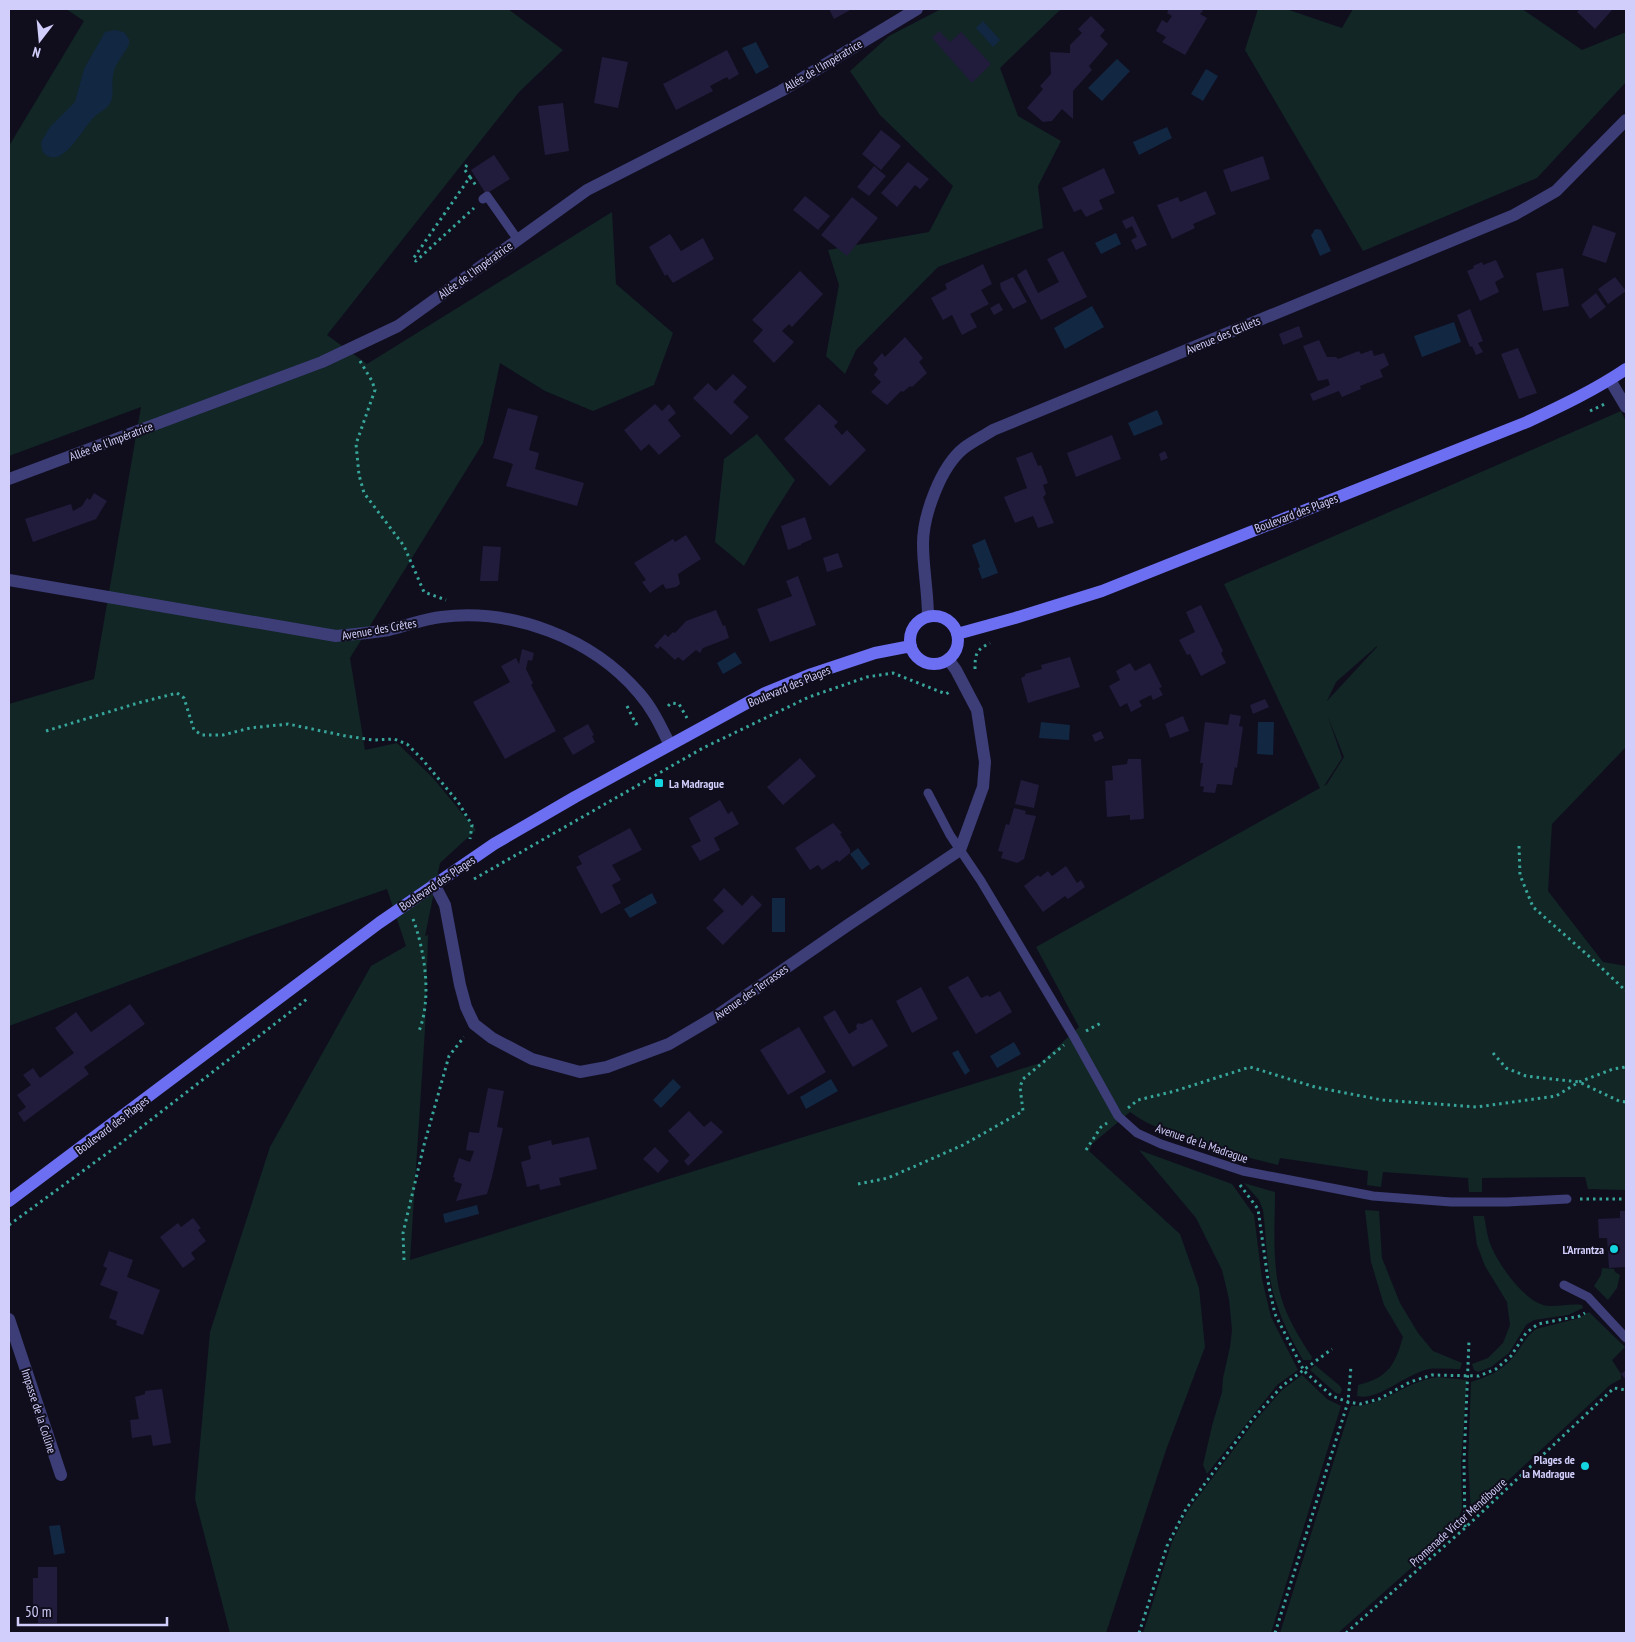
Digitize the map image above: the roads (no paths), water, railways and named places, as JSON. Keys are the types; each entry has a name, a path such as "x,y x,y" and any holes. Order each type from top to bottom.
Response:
{"main road":[{"name":"Boulevard des Plages","path":"958,634 1102,591 1527,422 1610,380 1626,369"},
{"path":"938,616 946,619 954,626 958,634 958,644 955,652 948,660 940,664 930,664 922,661 915,654 911,646 910,636 914,628 920,621 928,617 938,616"},
{"name":"Boulevard des Plages","path":"9,1202 379,922 494,844 567,801 774,689 809,675 876,653 911,646"}],"street":[{"name":"Allée de l'Impératrice","path":"9,479 322,362 398,326 587,190 781,91 917,9"},
{"name":"Avenue des Œillets","path":"928,617 923,542 928,512 938,482 963,448 994,430 1514,215 1556,191 1626,120"},
{"path":"1610,380 1623,402"},
{"name":"Avenue des Crêtes","path":"9,580 336,636 387,630 440,617 480,616 515,620 556,633 594,653 626,679 640,694 655,714 670,745"},
{"path":"948,660 964,684 977,710 985,762 984,787 960,850"},
{"name":"Avenue des Terrasses","path":"434,884 445,905 460,985 466,1007 474,1024 492,1038 532,1059 580,1072 607,1067 669,1044 718,1015 960,850"},
{"name":"Impasse de la Colline","path":"9,1320 60,1475"}],"lane":[{"path":"484,199 487,196 518,240"},
{"name":"Avenue de la Madrague","path":"928,793 960,850 981,881 1074,1037 1118,1116 1137,1133 1161,1144 1243,1171 1373,1196 1451,1202 1567,1199"},
{"path":"1564,1285 1588,1297 1626,1338"}],"water":[{"path":"983,21 1000,40 993,47 976,28"},
{"path":"115,30 124,32 129,39 129,44 114,71 111,102 94,117 74,143 62,154 56,157 45,155 41,142 50,127 75,102 84,69 105,32"},
{"path":"756,42 769,67 756,74 742,48"},
{"path":"1117,59 1130,71 1102,101 1088,88"},
{"path":"1206,69 1218,76 1203,101 1191,94"},
{"path":"1167,127 1172,138 1139,155 1133,142"},
{"path":"1317,229 1321,230 1331,251 1320,256 1311,235"},
{"path":"1116,233 1121,244 1101,254 1095,243"},
{"path":"1092,306 1104,327 1065,349 1054,328"},
{"path":"1454,322 1461,342 1422,357 1414,336"},
{"path":"1157,410 1163,424 1134,436 1128,423"},
{"path":"985,539 998,573 982,579 972,545"},
{"path":"735,652 742,663 723,674 717,663"},
{"path":"1041,722 1070,725 1069,740 1039,738"},
{"path":"1258,722 1274,722 1273,755 1257,754"},
{"path":"858,848 870,864 862,870 850,854"},
{"path":"652,893 657,903 630,918 624,909"},
{"path":"772,898 785,898 785,932 772,932"},
{"path":"1014,1042 1021,1054 997,1068 990,1056"},
{"path":"958,1050 970,1071 965,1075 952,1053"},
{"path":"673,1079 681,1087 661,1108 653,1100"},
{"path":"831,1079 838,1091 806,1109 800,1097"},
{"path":"477,1205 479,1214 445,1223 443,1214"},
{"path":"60,1525 65,1553 54,1555 49,1526"}],"place":[{"name":"La Madrague","path":"659,783"},
{"name":"L'Arrantza","path":"1614,1249"},
{"name":"Plages de la Madrague","path":"1585,1466"}]}
